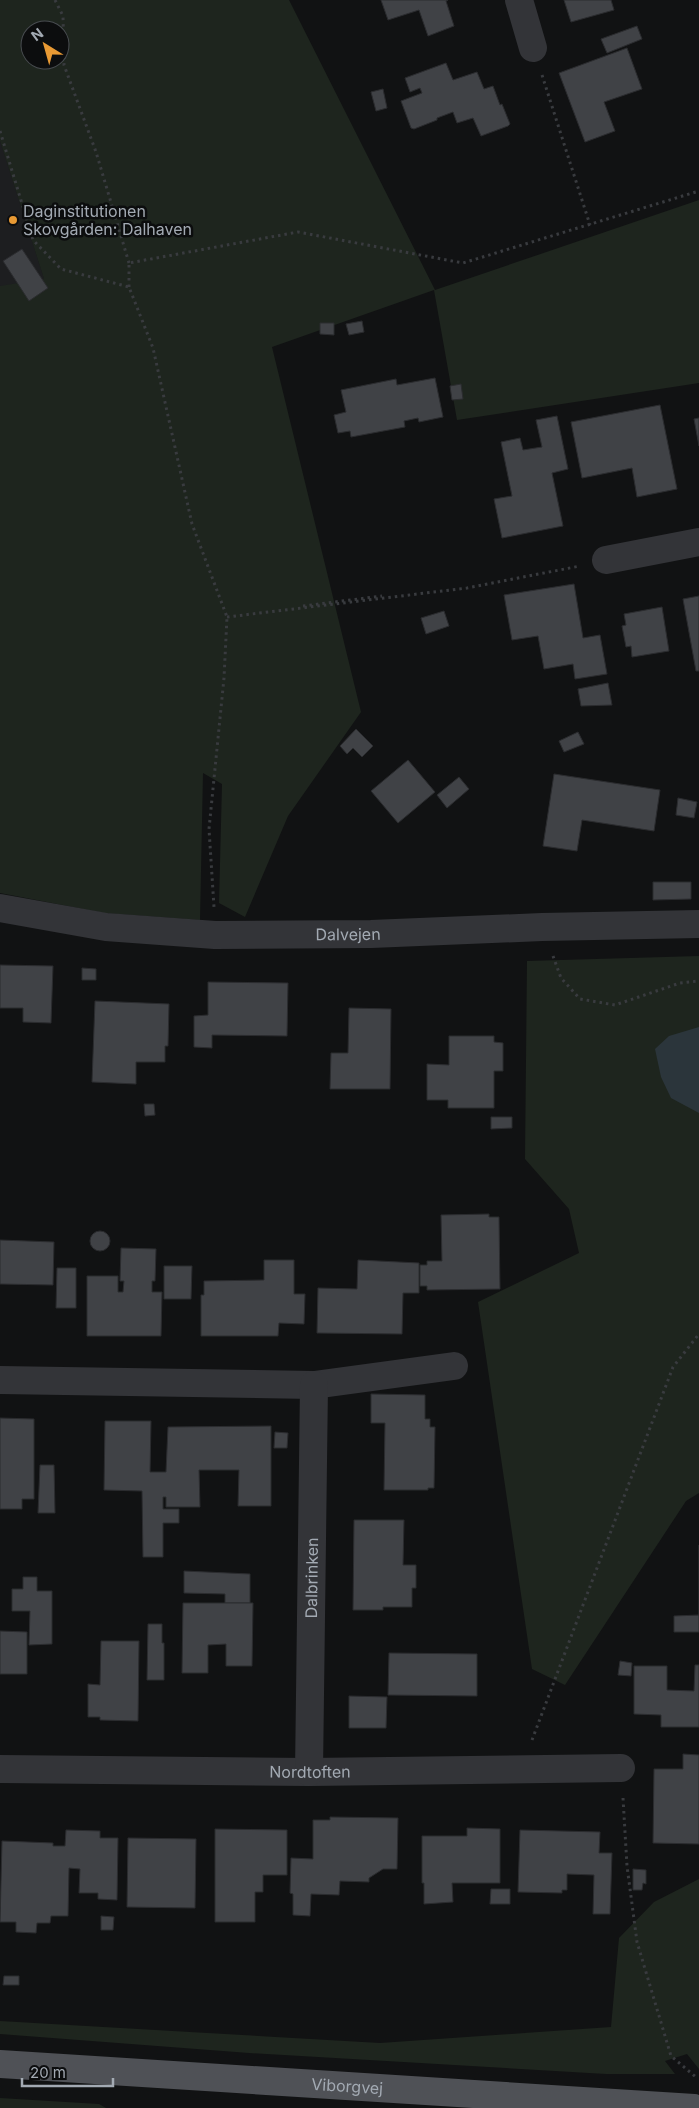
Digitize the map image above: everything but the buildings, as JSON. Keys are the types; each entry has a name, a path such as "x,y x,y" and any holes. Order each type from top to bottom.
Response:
{"main road":[{"name":"Viborgvej","path":"0,2064 694,2108"}],"street":[{"path":"519,0 533,48"},
{"path":"606,560 699,542"},
{"name":"Dalvejen","path":"0,908 106,928 216,935 371,934 542,927 699,924"},
{"path":"0,1380 314,1385 454,1366"},
{"name":"Dalbrinken","path":"309,1772 314,1385"},
{"name":"Nordtoften","path":"0,1769 309,1772 621,1768"}],"path":[{"path":"54,0 63,16 64,65 96,152 129,263 129,287 153,348 192,524 227,618 224,678 209,829 216,935"},
{"path":"533,48 590,225"},
{"path":"0,131 34,240 61,269 129,287"},
{"path":"129,263 298,232 463,263 699,191"},
{"path":"227,618 349,598 467,588 606,560"},
{"path":"542,927 561,978 580,999 615,1006 680,982 699,980"},
{"path":"521,1769 673,1367 699,1334"},
{"path":"621,1768 627,1866 637,1942 670,2056 696,2077 699,2084"}],"shaded area":[{"path":"0,0 289,0 435,290 699,200 699,383 457,420 434,290 272,347 361,712 288,816 245,917 219,903 222,784 203,773 200,920 104,913 0,893 0,286 44,279 0,141"},
{"name":"Daginstitutionen Skovgården: Dalhaven","path":"0,140 51,300 0,305"},
{"path":"699,956 699,1493 686,1501 565,1685 532,1669 478,1302 579,1253 569,1209 525,1159 527,961"},
{"path":"699,1027 699,1113 671,1098 661,1077 655,1049 669,1036"},
{"path":"699,1879 699,2069 687,2054 665,2061 675,2074 606,2074 249,2053 0,2034 0,2021 380,2043 611,2027 619,1938 654,1902"},
{"path":"0,2098 99,2104 106,2108 0,2108"}],"place":[{"name":"Daginstitutionen Skovgården: Dalhaven","path":"13,220"}]}
